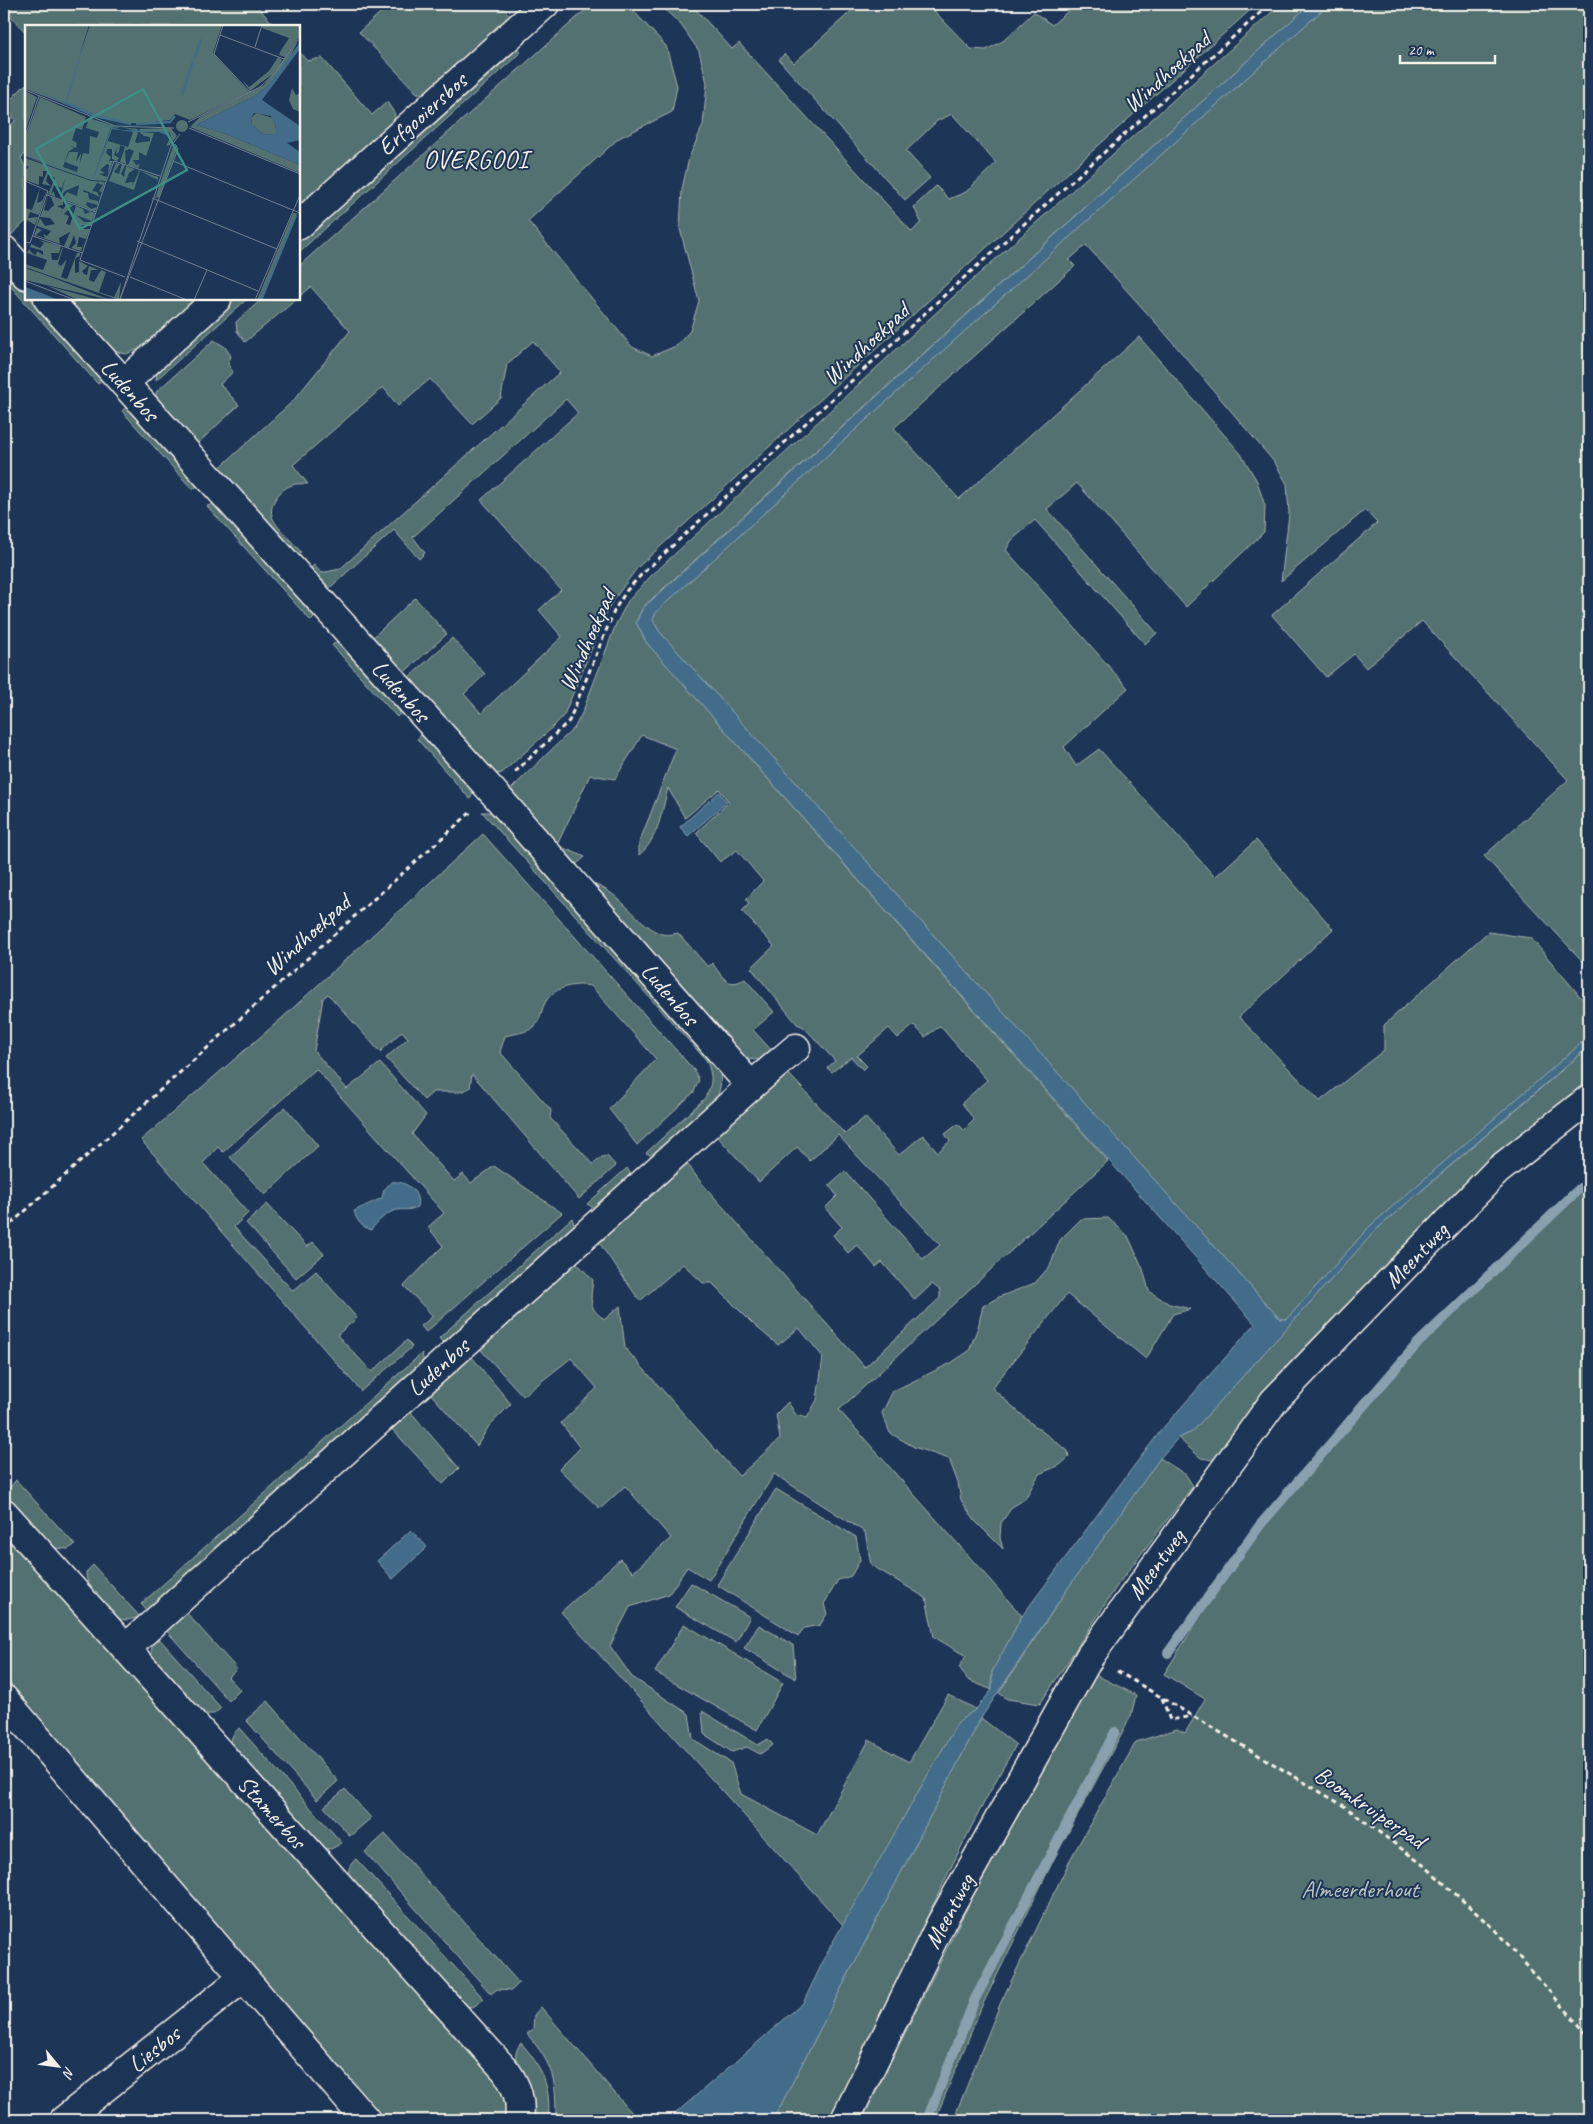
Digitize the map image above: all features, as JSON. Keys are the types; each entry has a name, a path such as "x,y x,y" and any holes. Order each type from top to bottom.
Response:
{"street":[{"name":"Erfgooiersbos","path":"300,224 545,4"},
{"path":"4,250 25,274"},
{"name":"Ludenbos","path":"49,300 493,792 751,1086"},
{"path":"124,383 216,300"},
{"name":"Ludenbos","path":"126,1648 751,1086 796,1048"},
{"name":"Meentweg","path":"845,2120 941,1923 1090,1656 1274,1401 1497,1172 1589,1100"},
{"name":"Stamerbos","path":"4,1513 506,2071 514,2082 519,2094 521,2108 519,2120"},
{"path":"4,1699 366,2120"},
{"name":"Liesbos","path":"64,2120 243,1978"}],"path":[{"name":"Windhoekpad","path":"4,1230 493,792 569,721 615,609 627,590 643,573 948,292 1270,4"},
{"name":"Boomkruiperpad","path":"1090,1656 1344,1806 1426,1867 1496,1932 1589,2036"},
{"path":"1161,1698 1170,1720 1192,1716"}],"green space":[{"path":"4,4 255,4 274,25 25,25 25,32 4,8"},
{"path":"390,4 500,4 511,17 431,94 417,93 359,32"},
{"path":"592,4 627,4 666,46 677,86 672,112 619,138 528,221 632,347 652,356 676,346 690,331 699,301 680,229 682,189 689,158 703,125 707,83 699,51 681,25 659,4 691,4 732,49 739,43 912,232 921,222 914,207 936,186 949,199 966,192 996,163 952,114 937,121 906,151 930,178 905,200 779,60 784,54 794,63 859,4 933,4 935,12 971,49 986,50 1003,41 1034,12 1052,25 1076,4 1257,4 1070,171 637,568 610,605 564,715 502,773 491,775 405,681 452,638 485,674 464,694 481,713 562,637 539,610 561,590 481,500 578,413 566,399 413,537 425,553 419,559 394,530 323,594 304,574 314,565 321,573 340,569 560,372 533,341 507,364 501,398 472,424 430,379 398,406 383,387 293,465 308,484 294,484 287,487 273,503 273,519 301,552 293,558 215,472 293,401 350,331 311,287 300,296 300,265"},
{"path":"1281,4 1310,4 643,607 636,622 646,642 1108,1161 839,1410 1022,1616 992,1672 992,1690 968,1680 959,1667 966,1656 934,1637 926,1598 871,1565 865,1532 774,1474 709,1580 687,1567 669,1594 630,1607 610,1646 632,1677 689,1714 693,1739 731,1763 741,1794 817,1835 869,1740 909,1762 948,1695 976,1709 958,1722 843,1925 561,1612 620,1559 633,1572 671,1538 625,1486 600,1509 559,1469 580,1448 561,1423 597,1388 571,1358 523,1396 479,1348 575,1261 593,1280 592,1302 595,1311 605,1319 620,1306 625,1348 739,1476 780,1439 776,1414 788,1402 796,1415 807,1418 817,1400 823,1357 799,1328 778,1345 754,1325 712,1283 703,1283 683,1264 640,1301 597,1240 685,1164 689,1166 699,1180 865,1367 940,1298 940,1290 932,1284 915,1300 882,1262 876,1267 857,1245 848,1253 833,1235 842,1227 825,1208 837,1196 829,1185 845,1171 923,1259 940,1245 838,1135 810,1161 797,1147 759,1182 716,1135 787,1072 845,1134 865,1117 899,1155 923,1135 938,1152 950,1141 945,1134 958,1124 964,1130 974,1120 962,1103 987,1080 940,1026 925,1037 914,1025 898,1038 889,1028 857,1056 867,1066 863,1070 851,1057 832,1072 827,1068 835,1061 804,1027 797,1024 751,968 774,946 742,911 749,904 746,899 763,881 737,850 720,862 696,833 729,802 719,789 685,818 668,788 655,833 639,855 639,843 676,749 642,735 615,779 590,775 557,845 585,857 572,868 513,796 512,788 575,727 583,711 616,624 628,601 651,576 952,298"},
{"path":"1329,4 1589,4 1589,968 1484,856 1568,780 1422,621 1366,668 1354,654 1326,677 1272,615 1377,523 1365,510 1281,581 1289,514 1287,484 1275,463 1164,332 1086,245 1069,260 1075,266 894,428 959,499 1139,337 1241,454 1257,481 1265,506 1264,532 1186,607 1077,483 1047,509 1157,633 1145,644 1035,520 1012,540 1006,550 1128,688 1064,747 1076,766 1099,749 1215,877 1256,840 1333,929 1239,1017 1320,1101 1384,1050 1384,1025 1488,932 1531,938 1589,1007 1589,1047 1585,1040 1370,1226 1287,1319 1280,1319 659,631 653,620 656,612 877,410"},
{"path":"512,48 521,52 300,251 300,239"},
{"path":"300,53 307,61 322,58 372,115 387,102 395,114 394,126 300,205"},
{"path":"25,85 25,154 21,158 25,167 25,222 8,238 4,238 4,132 15,121 6,104"},
{"path":"4,267 25,291 25,300 33,300 101,375 101,380 98,384 4,279"},
{"path":"60,300 198,300 147,346 126,354 105,349"},
{"path":"233,300 246,300 156,380 157,372 162,364"},
{"path":"261,300 296,300 245,342 237,331 236,322"},
{"path":"214,340 225,347 231,356 228,364 233,372 220,384 239,405 196,445 156,401 156,392"},
{"path":"125,408 130,408 196,480 197,486 193,490 122,411"},
{"path":"218,504 314,611 315,617 311,621 207,506"},
{"path":"415,598 447,634 400,676 368,642"},
{"path":"337,642 340,643 399,708 400,714 397,717 332,645"},
{"path":"421,735 471,787 473,793 470,799 417,739"},
{"path":"482,812 492,812 497,815 719,1068 721,1076 716,1100 657,1155 652,1156 646,1153 704,1099 707,1094 711,1080 706,1060"},
{"path":"483,834 694,1070 699,1080 694,1092 637,1145 609,1109 656,1059 591,986 577,985 558,990 552,994 544,1005 534,1027 524,1032 505,1036 500,1052 551,1110 550,1118 593,1164 602,1157 607,1156 616,1166 579,1199 472,1074 470,1088 460,1092 433,1092 424,1100 386,1058 408,1038 402,1031 380,1052 328,994 323,998 314,1051 347,1089 380,1063 426,1115 412,1134 454,1181 463,1174 471,1183 494,1166 562,1213 426,1332 421,1326 433,1316 404,1286 443,1246 428,1227 444,1213 316,1069 223,1152 218,1147 203,1163 248,1213 234,1227 293,1291 316,1271 357,1318 337,1335 372,1372 407,1340 412,1347 361,1391 141,1140 281,1019"},
{"path":"596,885 620,900 655,931 666,935 678,933 708,967 712,963 726,980 734,983 745,979 774,1012 753,1030 774,1053 758,1060 745,1059 590,887"},
{"path":"1589,1047 1589,1085 1496,1160 1413,1236 1270,1390 1213,1460 1201,1458 1178,1438 1192,1432 1377,1229"},
{"path":"285,1107 318,1146 265,1195 230,1157"},
{"path":"627,1168 630,1176 598,1207 594,1208 587,1204"},
{"name":"Almeerderhout","path":"1589,1183 1589,2120 953,2120 1001,2002 1071,1858 1136,1742 1177,1729 1185,1733 1205,1699 1164,1674 1244,1547 1361,1400 1543,1219"},
{"path":"267,1204 307,1247 313,1242 324,1254 296,1278 246,1223"},
{"path":"572,1218 575,1227 449,1341 442,1342 439,1338"},
{"path":"1108,1218 1128,1236 1143,1269 1149,1291 1169,1304 1191,1309 1173,1314 1146,1359 1067,1294 992,1388 1031,1423 1068,1451 1069,1457 1060,1465 1039,1474 1025,1499 1012,1507 1001,1523 1000,1538 1003,1549 975,1521 961,1500 958,1483 949,1459 914,1447 890,1433 882,1413 893,1391 951,1363 969,1351 983,1306 999,1297 1035,1283 1050,1266 1060,1240 1081,1219"},
{"path":"422,1353 424,1363 147,1611 141,1604"},
{"path":"471,1356 511,1404 489,1426 477,1446 428,1391"},
{"path":"409,1410 459,1468 443,1484 389,1426"},
{"path":"1160,1458 1186,1475 1193,1486 1119,1583 1040,1704 1007,1699 999,1693 1068,1588"},
{"path":"16,1480 75,1545 68,1549 53,1548 11,1502 8,1490"},
{"path":"776,1489 856,1537 860,1560 851,1576 838,1580 824,1604 827,1614 820,1625 804,1628 798,1636 717,1585"},
{"path":"4,1530 496,2079 507,2104 505,2120 384,2120 4,1676"},
{"path":"93,1565 140,1617 128,1620 120,1619 103,1606 89,1585 87,1578 86,1572"},
{"path":"691,1583 750,1617 736,1642 675,1607"},
{"path":"185,1611 237,1669 228,1677 240,1690 229,1701 165,1629"},
{"path":"684,1624 783,1683 757,1730 655,1672"},
{"path":"759,1625 793,1645 796,1679 744,1648"},
{"path":"156,1635 221,1708 214,1714 203,1714 196,1709 154,1661 152,1648"},
{"path":"1096,1675 1136,1695 1131,1716 1053,1861 981,2008 935,2120 862,2120 1016,1809"},
{"path":"268,1701 338,1781 317,1800 246,1720"},
{"path":"702,1711 758,1745 768,1739 773,1745 760,1754 747,1747 732,1752 704,1734"},
{"path":"981,1718 1016,1745 986,1798 959,1852 831,2120 773,2120"},
{"path":"239,1728 342,1843 331,1849 322,1848 233,1751 232,1738"},
{"path":"345,1789 371,1818 350,1836 324,1807"},
{"path":"385,1834 519,1983 512,1990 497,1989 491,1994 365,1852"},
{"path":"356,1859 484,1999 473,2007 464,2006 349,1878 349,1867"},
{"path":"541,2007 638,2120 556,2120 552,2074 543,2055 527,2034 533,2029 534,2015"},
{"path":"521,2043 535,2060 544,2078 548,2098 548,2120 532,2120 531,2093 516,2061 517,2049"}],"water":[{"path":"1310,4 1329,4 877,410 656,612 653,620 659,631 1280,1319 1287,1319 1370,1226 1585,1040 1589,1046 1377,1229 1192,1432 1178,1438 1160,1458 1068,1588 981,1718 773,2120 668,2120 803,2003 830,1947 958,1722 976,1709 992,1690 992,1672 1022,1616 1162,1429 1255,1324 646,642 636,622 643,608"},
{"path":"719,792 727,802 688,836 680,827"},
{"path":"391,1182 402,1183 411,1188 417,1196 417,1207 397,1210 386,1215 371,1230 358,1221 354,1211 382,1198 384,1190"},
{"path":"411,1530 427,1547 393,1579 377,1561"}],"waterway":[{"path":"1168,1653 1260,1525 1418,1343 1580,1188"},
{"path":"927,2120 975,1999 1115,1732"}],"district":[{"name":"OVERGOOI","path":"476,159"}]}
